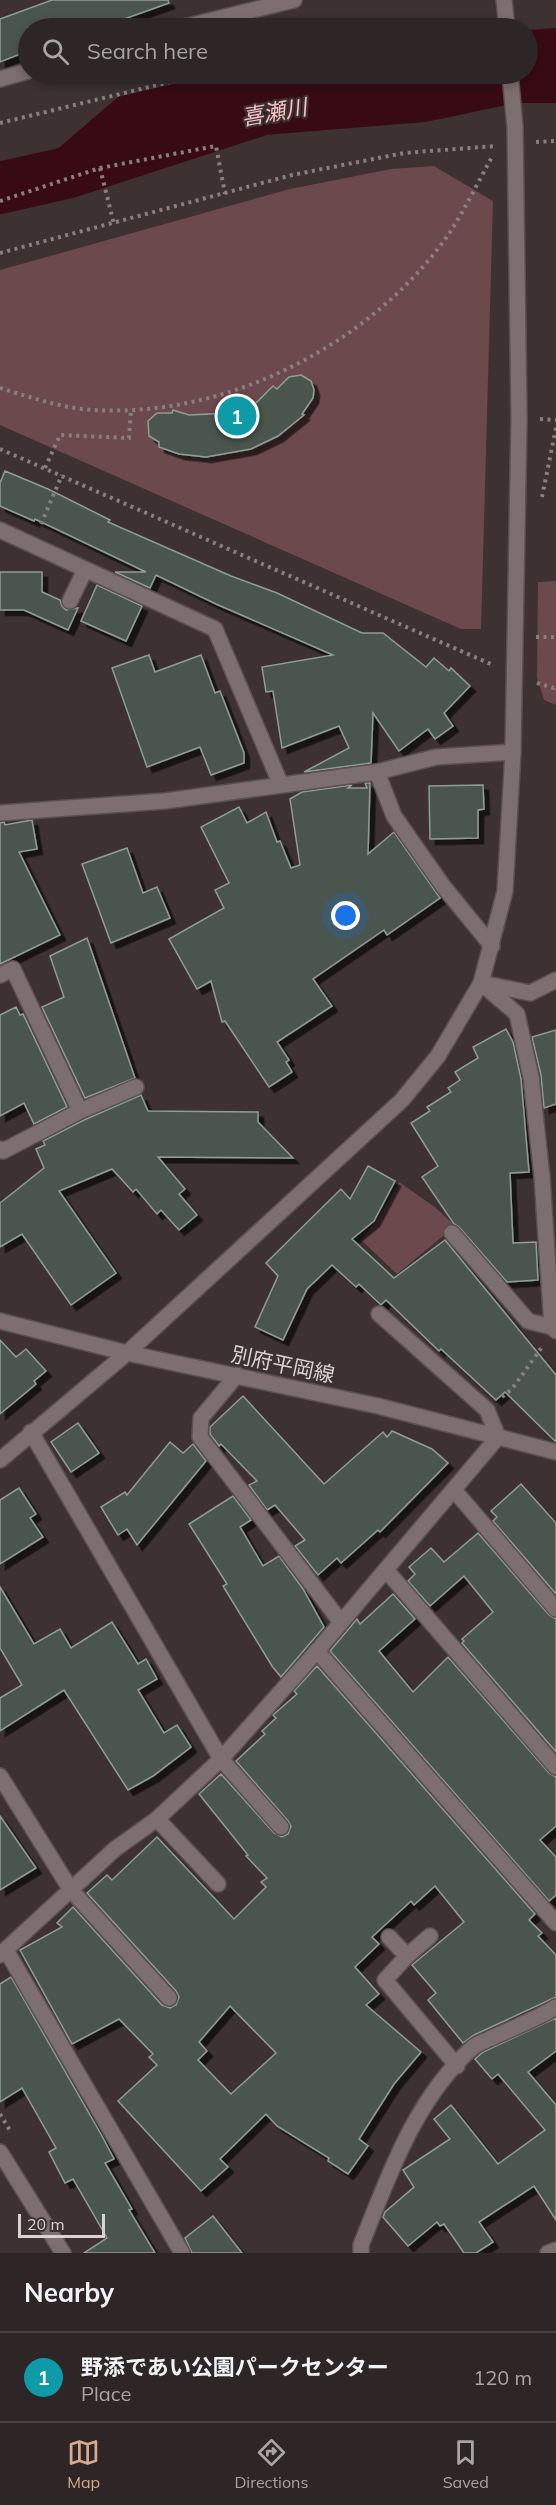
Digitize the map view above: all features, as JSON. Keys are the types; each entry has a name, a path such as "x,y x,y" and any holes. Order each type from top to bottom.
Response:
{"street":[{"path":"221,18 294,0"},
{"path":"0,80 18,74"},
{"path":"0,1460 128,1353 402,1100 438,1056 481,983 505,891 513,752 519,419 515,127 511,84"},
{"path":"0,530 215,629 280,785"},
{"path":"70,601 85,570"},
{"path":"0,813 165,801 377,772 436,757 513,752"},
{"path":"377,772 394,816 443,886 492,946"},
{"path":"0,975 13,969 80,1111"},
{"path":"481,983 530,993 556,980"},
{"path":"452,1233 528,1321 554,1329 549,1174 531,1077 517,1014 481,983"},
{"path":"0,1149 3,1151 80,1111 136,1087"},
{"path":"182,2253 3,1952 115,1849 157,1819 221,1759 317,1651 340,1621 498,1437 487,1410 379,1314"},
{"name":"別府平岡線","path":"0,1321 128,1353 378,1406 556,1452"},
{"path":"237,1375 201,1418 200,1437 340,1621"},
{"path":"31,1432 221,1759 280,1827"},
{"path":"454,1490 556,1609"},
{"path":"386,1570 556,1767"},
{"path":"317,1651 556,1923"},
{"path":"0,1776 71,1890 169,1998"},
{"path":"157,1819 218,1884"},
{"path":"430,1936 385,1980 457,2066"},
{"path":"389,1937 407,1956"},
{"path":"361,2253 361,2245 398,2151 449,2071 457,2066 475,2046 556,2007"},
{"path":"0,2152 63,2253"},
{"path":"548,2253 556,2250"}],"path":[{"path":"0,123 162,84"},
{"path":"0,201 99,168 216,146 225,194"},
{"path":"0,253 292,175 404,153 497,146 446,237 419,271 375,314 326,348 281,373 237,390 160,408 92,410 56,404 0,388"},
{"path":"99,168 114,224"},
{"path":"45,468 60,435 129,438 132,409"},
{"path":"0,449 494,665"},
{"path":"32,545 62,475"},
{"path":"533,637 556,637"},
{"path":"533,681 555,688"},
{"path":"487,1410 512,1389 554,1329"}],"shaded area":[{"path":"556,28 556,77 538,77 538,29"},
{"path":"173,84 480,84 423,96 263,109 66,173 0,188 0,176 33,170 118,97"},
{"path":"434,166 493,201 481,629 461,629 0,425 0,270 290,189 391,169"},
{"path":"556,581 556,705 544,700 537,677 538,582"},
{"path":"399,1182 436,1208 455,1226 397,1274 361,1240 378,1219"}],"building":[{"path":"52,0 168,0 169,3 127,18 18,18 18,55 0,62 0,19"},
{"path":"301,375 311,381 314,390 313,398 302,414 304,415 278,436 251,449 206,457 179,454 159,447 159,442 149,436 148,421 157,413 172,413 173,410 189,415 230,413 256,403 273,386 277,389 289,377"},
{"path":"5,471 48,489 110,520 108,522 231,576 277,593 362,633 383,633 426,667 434,658 449,671 451,668 470,686 444,713 453,726 435,739 428,729 399,751 373,713 371,763 304,772 349,748 339,726 282,748 273,691 266,692 262,667 333,655 156,575 150,588 115,572 146,572 35,519 34,521 0,506 0,483"},
{"path":"0,572 42,572 42,592 60,600 66,610 78,608 68,630 24,610 0,610"},
{"path":"97,585 142,606 126,641 81,621"},
{"path":"149,655 155,672 201,655 215,693 220,691 244,753 244,763 211,775 200,747 147,767 112,668"},
{"path":"365,783 370,783 368,854 394,832 440,898 387,935 384,930 313,979 332,1006 277,1042 289,1060 286,1062 292,1072 269,1087 225,1021 222,1022 211,981 197,989 169,939 224,908 215,890 229,883 201,827 239,807 247,823 266,812 277,842 280,841 291,868 300,865 290,799 302,792 352,785 348,788 367,788"},
{"path":"483,785 484,809 478,810 478,838 430,839 429,786"},
{"path":"32,820 37,849 19,852 60,935 0,964 0,823 4,822 5,825"},
{"path":"127,848 143,893 157,887 170,918 111,943 82,864"},
{"path":"87,938 135,1078 85,1098 42,1007 64,997 50,956"},
{"path":"16,1007 20,1015 23,1014 67,1107 34,1124 24,1103 0,1116 0,1015"},
{"path":"506,1029 513,1042 521,1079 529,1172 510,1173 513,1243 536,1242 538,1280 507,1282 454,1224 422,1177 438,1166 411,1123 430,1111 427,1107 451,1092 448,1088 460,1080 455,1072 478,1058 473,1047"},
{"path":"556,1030 556,1104 544,1108 541,1075 532,1037"},
{"path":"141,1095 148,1111 258,1112 258,1122 293,1158 158,1157 185,1189 179,1194 197,1215 179,1230 161,1210 157,1214 136,1189 133,1192 112,1169 59,1191 116,1273 71,1305 22,1234 0,1247 0,1203 44,1168 36,1149 45,1145 43,1141"},
{"path":"368,1166 395,1181 374,1221 352,1239 394,1278 445,1240 556,1375 556,1442 505,1392 496,1400 441,1349 439,1351 386,1300 381,1305 359,1284 356,1287 332,1265 307,1289 283,1340 255,1327 278,1276 266,1263 341,1189 350,1199"},
{"path":"0,1340 16,1357 26,1349 46,1371 34,1381 36,1384 0,1414"},
{"path":"243,1396 324,1484 383,1432 387,1437 392,1431 432,1449 448,1463 380,1532 378,1530 341,1563 337,1558 318,1575 295,1546 305,1540 275,1505 267,1510 249,1485 257,1481 221,1444 219,1446 210,1434 210,1427"},
{"path":"78,1423 99,1453 71,1472 51,1442"},
{"path":"170,1442 183,1453 193,1444 206,1461 137,1545 127,1529 118,1535 101,1507 125,1492 127,1495"},
{"path":"521,1484 556,1523 556,1594 493,1521 497,1517 491,1511"},
{"path":"19,1488 36,1514 30,1518 43,1537 0,1564 0,1500"},
{"path":"233,1496 251,1520 240,1527 263,1566 279,1556 303,1589 324,1627 281,1677 223,1586 227,1584 189,1524"},
{"path":"478,1533 549,1615 556,1619 556,1752 462,1643 464,1641 462,1639 493,1612 464,1576 430,1606 408,1581 415,1574 409,1567 431,1548 444,1562"},
{"path":"0,1587 34,1644 60,1629 71,1648 112,1622 138,1664 146,1659 157,1679 138,1690 164,1733 177,1725 191,1747 153,1776 128,1790 64,1690 0,1731 0,1698 22,1685 0,1648"},
{"path":"393,1594 415,1619 379,1651 413,1692 448,1657 549,1773 556,1777 556,1826 540,1840 556,1857 556,1895 549,1901 330,1651 357,1619 360,1624"},
{"path":"317,1666 535,1914 529,1920 542,1933 538,1936 556,1955 556,1997 474,2035 463,2043 428,2000 436,1993 412,1965 464,1922 435,1886 414,1905 411,1901 372,1937 379,1944 355,1967 379,1994 366,2005 421,2052 394,2084 359,2139 368,2146 348,2174 328,2161 329,2158 277,2126 266,2114 220,2159 228,2167 201,2191 118,2101 157,2065 149,2057 153,2054 119,2019 72,2044 20,1950 62,1927 57,1923 73,1907 162,2005 170,2008 176,2005 179,1997 176,1991 87,1893 107,1875 112,1880 157,1837 234,1919 266,1887 261,1882 267,1878 246,1856 248,1855 199,1794 221,1774 274,1833 282,1837 288,1834 291,1826 288,1821 236,1761 265,1734 262,1731 276,1718 273,1715 297,1694 294,1691","holes":["230,2006 276,2053 231,2094 198,2060 207,2051 199,2042"]},
{"path":"0,1816 36,1868 0,1890"},
{"path":"11,1977 114,2159 105,2163 132,2209 129,2210 155,2253 84,2253 107,2238 73,2179 65,2183 49,2152 56,2148 22,2088 0,2102 0,1984"},
{"path":"556,2018 556,2051 528,2072 556,2105 556,2220 534,2186 479,2222 493,2242 476,2253 464,2253 444,2224 440,2226 437,2222 408,2246 383,2217 385,2212 414,2187 403,2170 450,2139 434,2119 451,2105 498,2164 545,2130 498,2074 492,2079 475,2059 483,2052"},
{"path":"213,2216 242,2253 192,2253 185,2238"}],"waterway":[{"name":"喜瀬川","path":"538,77 556,77"},
{"name":"喜瀬川","path":"0,188 66,173 263,109 423,96 480,84"}],"place":[{"name":"野添であい公園パークセンター","path":"237,416"}]}
